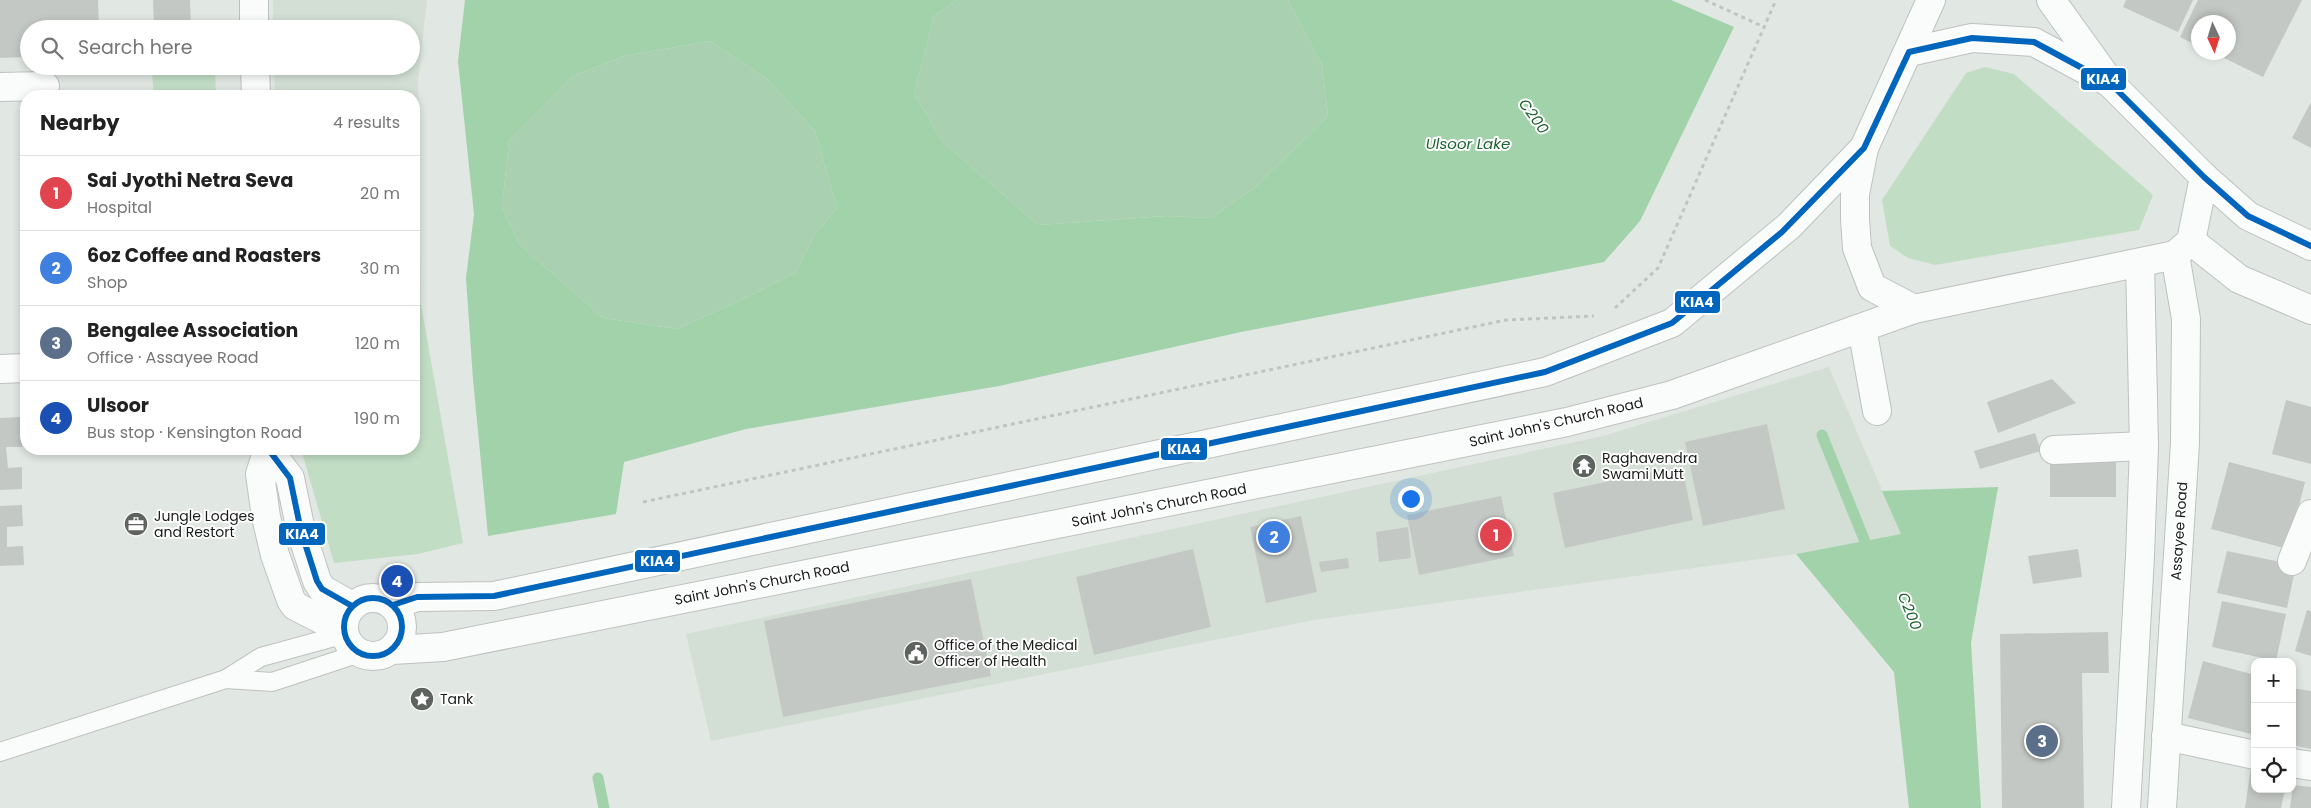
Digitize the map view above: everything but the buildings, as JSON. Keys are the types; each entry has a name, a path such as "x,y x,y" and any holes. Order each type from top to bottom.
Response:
{"main road":[{"path":"254,0 254,20"},
{"path":"1914,309 1872,287 1858,248 1855,194 1864,148 1931,0"},
{"path":"2050,0 2110,83 2204,177 2248,216 2311,246"},
{"path":"1909,52 1972,38 2034,42 2110,83"},
{"path":"255,75 256,90"},
{"path":"0,87 45,86"},
{"path":"393,605 417,597 494,596 1545,372 1672,323 1789,226 1864,148"},
{"path":"2204,177 2183,248 2239,279 2311,310"},
{"name":"Saint John's Church Road","path":"392,650 443,647 1567,422 1672,394 1914,309 2140,263 2183,248"},
{"name":"Assayee Road","path":"2162,808 2184,443 2186,319 2183,248"},
{"path":"2126,808 2144,446 2140,263"},
{"path":"1862,328 1877,411"},
{"path":"0,369 20,368"},
{"path":"2054,450 2144,446"},
{"path":"266,455 260,474 266,517 275,555 291,600 295,606 350,631 377,656 392,650 398,643 403,628 402,619 393,605 385,600 368,598 350,631"},
{"path":"2292,561 2311,514"},
{"path":"2166,736 2251,754"},
{"path":"2296,763 2311,766"}],"lane":[{"path":"226,679 272,682 350,631"},
{"path":"0,752 226,679 261,657 350,631"}],"path":[{"path":"1705,0 1764,27"},
{"path":"1613,310 1658,268 1776,0"},
{"path":"643,502 1506,320 1598,316"}],"shaded area":[{"path":"273,0 427,0 420,63 420,20 273,20"},
{"path":"957,0 1288,0 1322,65 1328,116 1253,189 1211,218 1166,216 1038,225 943,142 914,94 934,16"},
{"path":"710,41 765,77 815,131 837,208 814,236 795,273 754,294 677,329 603,318 519,244 502,207 509,141 573,76 624,56"},
{"path":"1985,67 2014,74 2153,195 2139,230 1935,265 1908,258 1890,246 1882,200 1966,73"},
{"path":"152,75 215,75 216,90 153,90"},
{"path":"274,75 419,75 418,90 275,90"},
{"path":"420,230 421,304 420,304"},
{"path":"421,304 463,543 418,554 334,563 303,455 420,455"},
{"path":"1829,367 1901,534 1796,554 1314,620 711,741 686,634 1603,436"}],"water":[{"name":"Ulsoor Lake","path":"465,0 957,0 934,16 914,94 943,142 1038,225 1166,216 1211,218 1253,189 1328,116 1322,65 1288,0 1671,0 1734,27 1640,221 1604,262 1241,332 999,386 746,429 624,462 616,514 488,536 473,379 466,278 474,214 458,61","holes":["710,41 765,77 815,131 837,208 814,236 795,273 677,329 603,318 519,244 502,207 509,141 573,76 624,56"]},
{"path":"1998,487 1971,643 1981,808 1909,808 1894,672 1796,554 1901,534 1882,491"}],"waterway":[{"name":"C200","path":"1822,435 1870,554"},
{"path":"598,778 604,808"}],"transit line":[{"name":"KIA4","path":"393,605 417,597 494,596 1545,372 1672,323 1782,232 1864,148 1909,52 1972,38 2034,42 2110,83 2204,177 2248,216 2311,246"},
{"name":"KIA4","path":"273,455 290,478 301,531 317,581 322,589 352,606"},
{"name":"KIA4","path":"367,598 379,598 394,606 402,621 402,627 402,633 394,648 379,656 367,656 352,648 344,633 344,621 352,606 367,598"}],"place":[{"name":"Raghavendra Swami Mutt","path":"1584,466"},
{"name":"Jungle Lodges and Restort","path":"136,524"},
{"name":"Sai Jyothi Netra Seva","path":"1496,535"},
{"name":"6oz Coffee and Roasters","path":"1274,537"},
{"name":"Ulsoor","path":"397,581"},
{"name":"Office of the Medical Officer of Health","path":"916,653"},
{"name":"Tank","path":"422,699"},
{"name":"Bengalee Association","path":"2042,741"}]}
